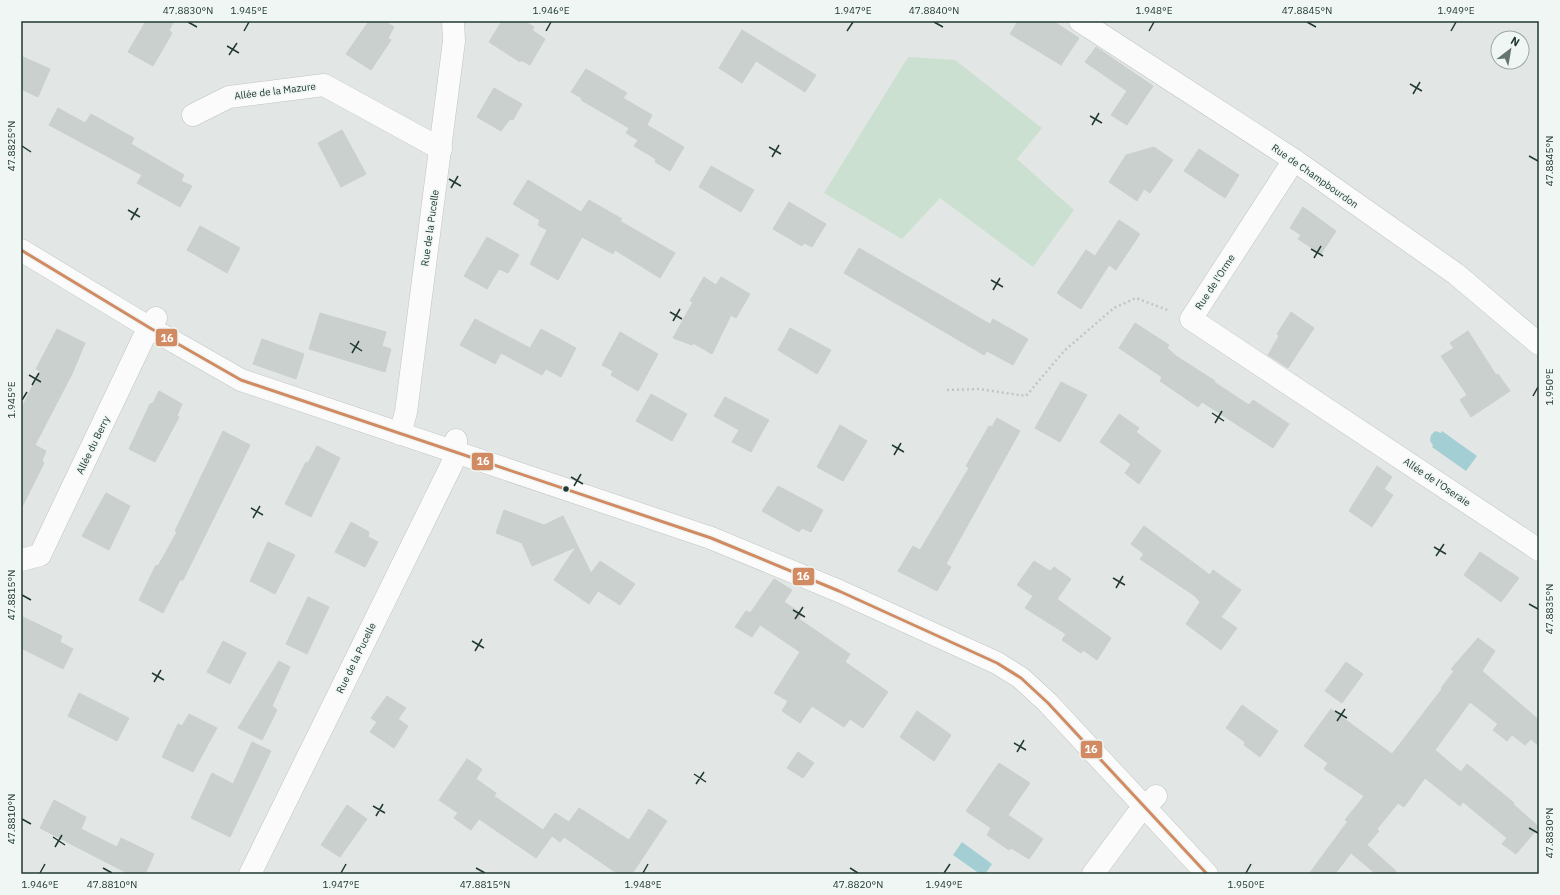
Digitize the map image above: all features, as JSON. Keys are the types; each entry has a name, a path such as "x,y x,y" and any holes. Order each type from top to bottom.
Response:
{"street":[{"name":"Rue de la Pucelle","path":"400,434 406,412 441,149 454,40 453,21"},
{"name":"Rue de Champbourdon","path":"1080,21 1294,160 1456,274 1539,344"},
{"name":"Allée de la Mazure","path":"194,114 229,97 324,85 441,149"},
{"name":"Rue de l'Orme","path":"1294,160 1191,319 1336,415"},
{"path":"21,250 153,323 241,380 400,434 456,446 711,538 839,591 997,663 1021,678 1150,802 1207,874"},
{"name":"Allée du Berry","path":"21,560 40,555 153,323"},
{"name":"Allée de l'Oseraie","path":"1336,415 1539,550"},
{"name":"Rue de la Pucelle","path":"250,874 452,464 456,446"},
{"path":"1093,874 1118,838 1150,802"}],"path":[{"path":"947,390 979,388 1026,396 1064,351 1114,308 1136,298 1191,319"}],"green space":[{"path":"908,57 955,60 1042,128 1017,159 1074,210 1033,267 940,198 902,239 824,193"}],"water":[{"path":"1435,431 1441,433 1442,431 1477,456 1466,471 1432,447 1433,445 1430,441 1431,435"},
{"path":"962,842 992,864 985,874 980,874 953,855"}],"building":[{"path":"146,21 174,21 169,30 172,33 153,66 128,52"},
{"path":"369,21 384,21 394,27 388,38 391,40 371,70 346,54"},
{"path":"502,21 524,21 534,27 532,30 545,39 530,65 521,60 520,62 489,42"},
{"path":"1018,21 1053,21 1079,38 1061,65 1010,34"},
{"path":"742,30 816,75 805,92 756,61 742,83 719,68"},
{"path":"1096,47 1153,86 1127,125 1111,115 1127,91 1085,62"},
{"path":"21,56 50,69 38,97 21,89"},
{"path":"586,69 627,93 623,98 652,115 647,125 684,147 670,171 655,162 656,159 634,146 638,140 626,133 629,128 581,100 582,98 571,92"},
{"path":"494,88 522,104 513,120 510,119 501,131 477,117"},
{"path":"58,108 85,123 91,114 134,138 131,144 184,175 181,181 192,186 180,207 137,183 142,175 49,125"},
{"path":"342,130 366,174 341,187 318,143"},
{"path":"1154,147 1173,160 1150,193 1144,189 1137,201 1109,182 1126,155"},
{"path":"1199,149 1239,175 1225,198 1184,171"},
{"path":"711,166 754,190 741,212 699,187"},
{"path":"528,180 581,212 589,200 622,219 620,221 675,253 660,278 615,250 613,254 582,237 558,280 530,264 547,230 538,225 540,220 513,204"},
{"path":"789,202 826,224 812,247 804,243 802,246 773,229"},
{"path":"1303,207 1336,231 1321,254 1298,239 1301,235 1290,228"},
{"path":"1119,220 1140,234 1116,270 1109,265 1081,309 1057,293 1086,250 1095,256"},
{"path":"200,226 240,248 227,273 187,250"},
{"path":"487,237 519,255 508,273 499,269 487,289 464,276"},
{"path":"859,248 990,324 993,319 1028,339 1013,365 987,351 984,355 844,273"},
{"path":"704,277 716,285 721,277 750,294 736,318 731,315 712,354 693,343 692,345 673,338 693,302 690,301"},
{"path":"1291,312 1314,328 1288,368 1268,355 1279,336 1277,334"},
{"path":"320,313 386,332 382,346 391,349 385,372 309,349"},
{"path":"475,319 530,348 541,329 576,348 561,377 546,369 542,375 501,353 495,364 460,345"},
{"path":"1135,323 1169,345 1167,348 1176,356 1249,405 1253,400 1289,424 1273,448 1202,402 1198,407 1160,381 1162,377 1119,348"},
{"path":"790,328 831,350 817,374 778,350"},
{"path":"57,329 85,343 72,374 35,445 46,451 42,461 44,463 21,509 21,409 40,371 36,369"},
{"path":"1468,331 1496,375 1498,374 1510,391 1471,417 1460,400 1467,395 1441,356 1454,348 1450,343"},
{"path":"620,332 658,354 638,391 611,375 613,371 602,365"},
{"path":"262,339 304,354 296,379 253,364"},
{"path":"1061,382 1087,395 1060,442 1035,428"},
{"path":"159,391 182,404 177,416 179,417 155,462 129,449 150,404 153,403"},
{"path":"651,394 687,414 672,441 636,421"},
{"path":"725,397 769,420 751,452 732,442 739,430 714,416"},
{"path":"1119,414 1139,428 1136,432 1161,451 1139,484 1125,473 1131,464 1100,442"},
{"path":"997,418 1020,431 946,564 951,567 937,591 898,571 913,546 920,550 969,468 966,466 989,426 992,427"},
{"path":"840,425 867,441 843,481 817,467"},
{"path":"223,431 250,445 183,580 180,580 163,613 139,600 156,565 158,566 177,532 175,531"},
{"path":"317,446 340,458 311,517 285,504 306,462 308,463"},
{"path":"1377,466 1392,477 1384,489 1393,495 1372,527 1349,511"},
{"path":"778,486 823,510 811,532 802,528 799,532 762,511"},
{"path":"106,493 130,506 109,550 82,536"},
{"path":"504,510 544,525 563,516 591,573 600,561 635,584 620,605 598,591 589,604 554,580 576,547 532,566 522,543 496,533"},
{"path":"351,522 369,532 368,537 378,542 365,567 335,552"},
{"path":"1144,526 1210,575 1213,570 1241,590 1221,617 1237,628 1221,650 1186,624 1200,602 1195,596 1140,559 1144,554 1131,544"},
{"path":"268,542 295,555 275,594 250,581"},
{"path":"1480,552 1519,578 1501,602 1464,575"},
{"path":"1034,561 1050,571 1054,567 1071,579 1057,599 1111,638 1097,660 1083,650 1081,653 1062,640 1066,634 1025,608 1033,596 1017,585"},
{"path":"774,579 792,590 784,602 802,614 799,619 850,654 845,662 888,692 863,728 850,719 844,727 812,706 800,723 782,711 788,701 774,693 800,652 760,625 752,637 735,627 746,611 750,613"},
{"path":"308,597 329,607 307,654 286,644"},
{"path":"21,616 62,636 60,642 73,649 63,669 21,648"},
{"path":"1478,638 1495,651 1482,671 1539,720 1539,746 1531,739 1525,745 1512,735 1507,741 1493,730 1498,724 1470,702 1435,750 1461,772 1467,764 1514,803 1513,804 1539,827 1516,854 1502,844 1507,838 1463,802 1460,806 1425,778 1404,807 1398,803 1377,829 1379,831 1367,845 1396,871 1393,874 1376,874 1351,853 1335,874 1309,874 1348,821 1345,820 1364,796 1324,769 1328,763 1304,746 1331,709 1392,754 1442,689 1441,688 1454,671 1451,669"},
{"path":"223,641 246,653 230,684 207,672"},
{"path":"279,661 290,667 272,706 277,710 262,740 238,728"},
{"path":"1346,662 1363,674 1342,703 1325,691"},
{"path":"79,693 129,718 117,741 68,716"},
{"path":"387,696 406,708 398,719 408,726 394,748 370,732 377,722 371,718"},
{"path":"1242,705 1278,731 1260,757 1244,745 1245,742 1226,728"},
{"path":"917,711 951,735 934,761 900,737"},
{"path":"189,714 217,728 193,772 162,757 178,724 182,726"},
{"path":"252,742 271,751 230,837 191,818 212,773 233,784"},
{"path":"798,752 814,763 803,778 787,768"},
{"path":"467,759 482,769 476,779 496,793 494,796 543,830 555,813 569,822 579,808 629,840 649,809 667,821 632,874 618,874 564,837 560,842 552,836 536,858 479,819 471,830 454,818 458,813 439,800"},
{"path":"999,763 1030,783 1008,815 1043,839 1029,859 1011,848 1009,850 987,835 991,828 966,811"},
{"path":"54,800 86,817 81,829 117,847 121,838 154,854 145,874 129,874 40,828"},
{"path":"347,805 367,819 340,857 321,845"}],"transit line":[{"name":"16","path":"21,250 150,328 241,380 711,538 839,591 997,663 1021,678 1048,703 1207,874"}]}
